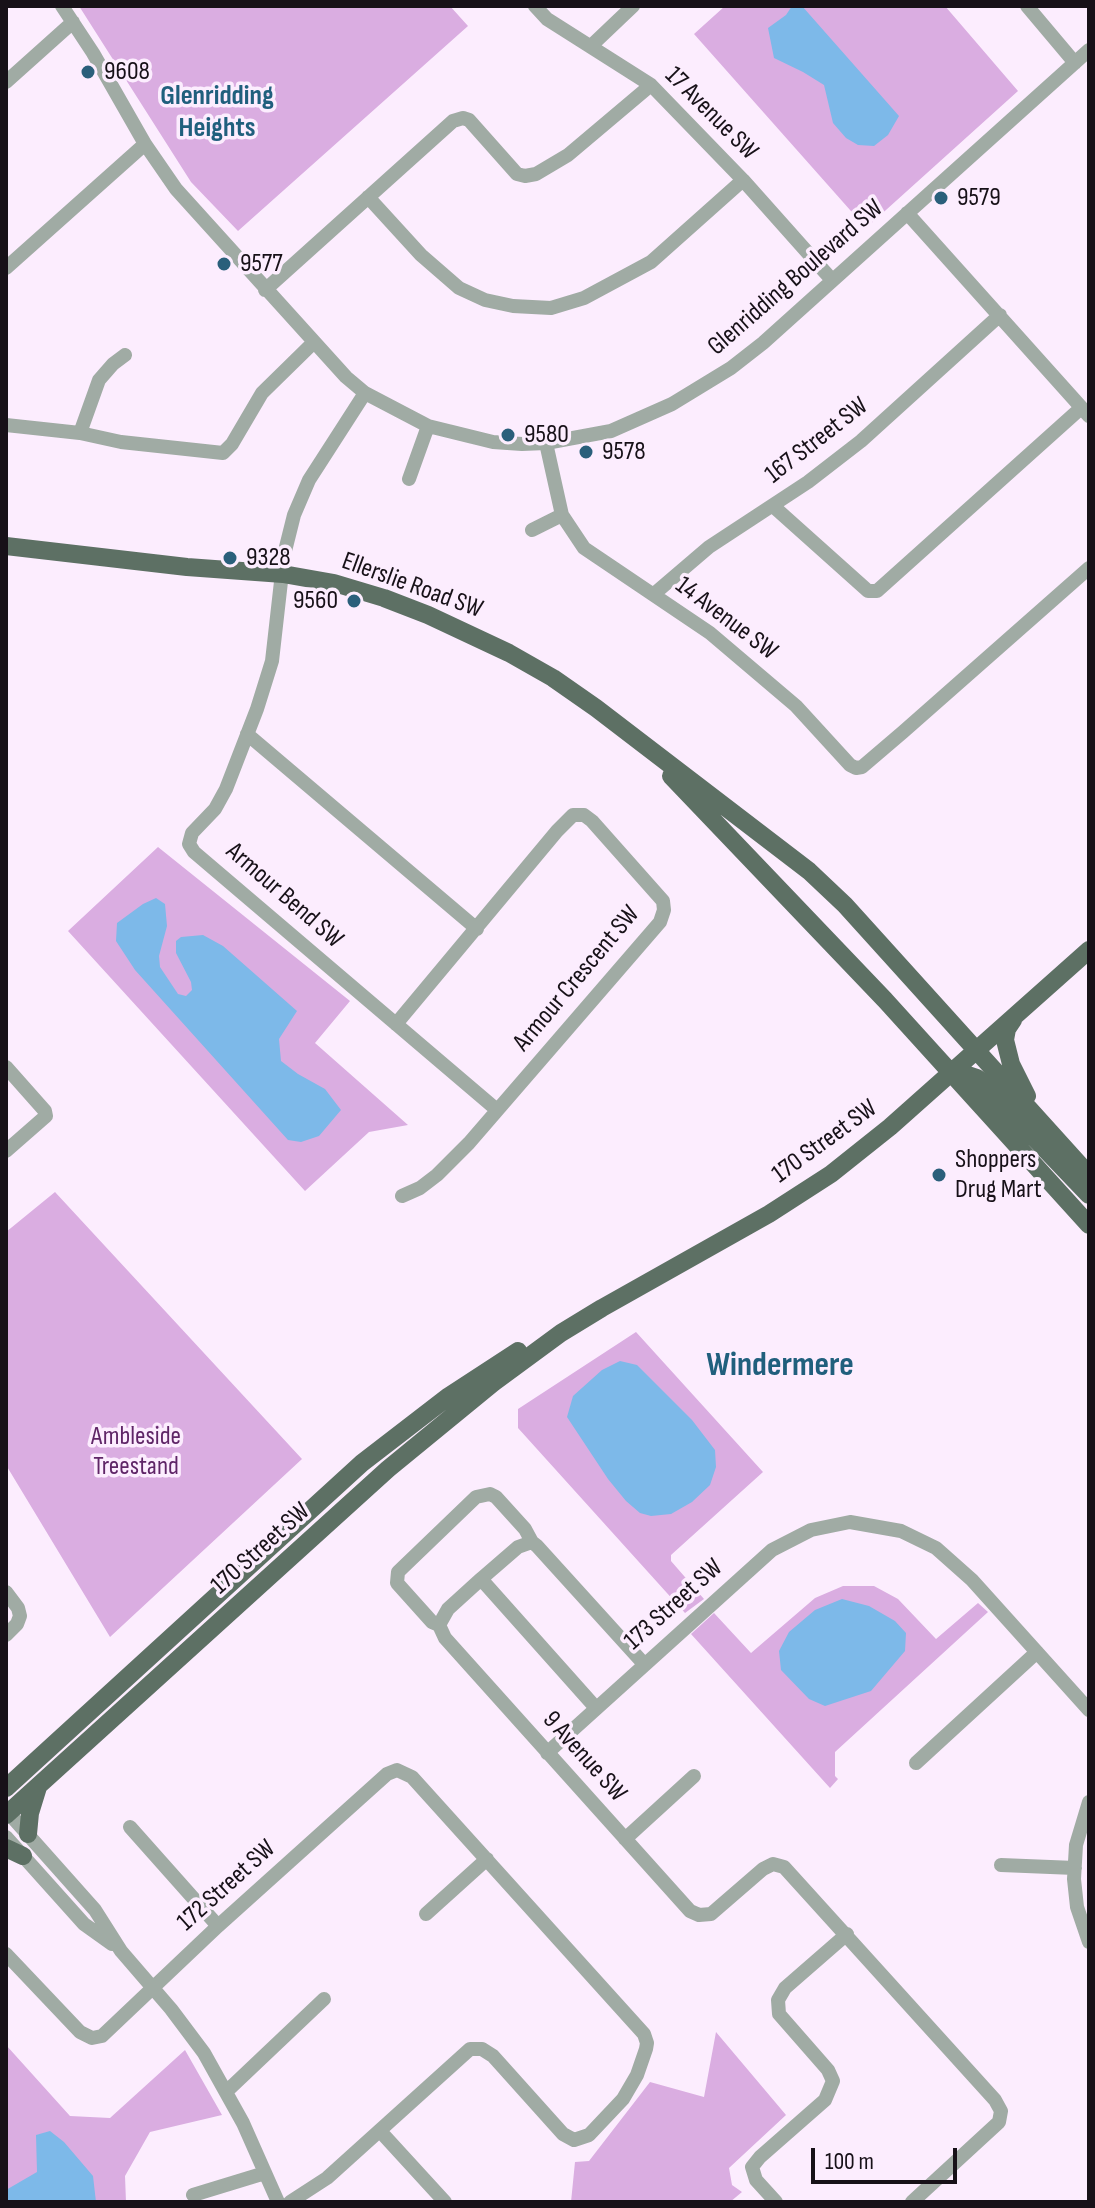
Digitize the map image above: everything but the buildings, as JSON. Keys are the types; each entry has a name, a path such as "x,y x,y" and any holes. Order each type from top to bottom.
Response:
{"main road":[{"name":"Ellerslie Road SW","path":"6,546 187,567 283,574 334,583 384,598 473,634 553,678 809,871 845,905 1038,1120"},
{"name":"Ellerslie Road SW","path":"631,735 800,910 1089,1225"},
{"path":"800,910 827,927 942,1050 952,1054 977,1050"},
{"name":"170 Street SW","path":"7,1813 388,1469 493,1383 561,1333 743,1229 818,1182 879,1136 1089,950"},
{"path":"1018,1014 1007,1029 1005,1040 1014,1071 1038,1120 1089,1175"},
{"path":"951,1073 959,1072 977,1078 1089,1195"},
{"name":"170 Street SW","path":"6,1788 362,1463 441,1402 516,1351 561,1333"},
{"path":"28,1834 38,1786"}],"street":[{"name":"Glenridding Boulevard SW","path":"62,6 145,144 187,204 346,377 365,393 428,426 493,442 546,443 611,431 672,404 747,356 1089,50"},
{"name":"17 Avenue SW","path":"535,6 547,19 651,85 743,180 832,280"},
{"path":"592,45 633,6"},
{"path":"1027,6 1075,63"},
{"path":"6,82 73,22"},
{"path":"265,290 448,125 463,118 474,125 517,174 536,174 589,139 651,85"},
{"path":"6,268 145,144"},
{"path":"368,197 421,255 459,288 485,300 513,306 551,308 584,298 651,262 743,180"},
{"path":"773,506 868,591 877,591 1085,412 907,213"},
{"name":"167 Street SW","path":"654,594 709,547 773,506 861,441 1000,315"},
{"path":"6,425 218,453 228,450 262,393 313,343"},
{"path":"80,433 99,380 125,355"},
{"name":"Armour Bend SW","path":"365,393 309,480 294,515 284,555 272,661 226,789 215,809 192,833 189,844 194,852 497,1110"},
{"path":"409,479 428,426"},
{"name":"14 Avenue SW","path":"546,443 562,515 584,548 710,633 761,675 856,768 862,767 903,732 1089,568"},
{"path":"532,530 562,515"},
{"path":"247,734 477,929"},
{"name":"Armour Crescent SW","path":"396,1024 573,815 584,815 592,821 657,892 664,910 660,922 469,1143 437,1175 420,1188 402,1196"},
{"path":"6,1067 46,1116 6,1151"},
{"name":"9 Avenue SW","path":"532,1542 525,1529 496,1497 483,1494 476,1497 402,1566 396,1577 402,1590 432,1622 439,1625 445,1638 686,1907 699,1915 716,1911 763,1869 779,1865 789,1871 847,1934"},
{"name":"173 Street SW","path":"547,1753 772,1550 811,1530 850,1522 901,1531 936,1548 972,1580 1037,1652"},
{"path":"439,1625 448,1609 481,1579 518,1547 532,1542 644,1664"},
{"path":"481,1579 596,1708"},
{"path":"6,1592 20,1616 6,1635"},
{"path":"916,1763 1037,1652 1089,1710"},
{"name":"172 Street SW","path":"6,1954 80,2032 92,2038 107,2033 218,1926 387,1774 397,1770 412,1777 487,1859"},
{"path":"625,1839 694,1776"},
{"path":"1089,1802 1076,1845 1075,1868 1077,1907 1089,1942"},
{"path":"7,1813 95,1910 121,1951 196,2042 227,2091 278,2202"},
{"path":"130,1827 218,1926"},
{"path":"6,1837 15,1852 84,1924 121,1951"},
{"path":"290,2202 320,2184 465,2052 478,2048 493,2056 563,2134 574,2140 589,2135 631,2088 646,2049 646,2037 487,1859 426,1914"},
{"path":"1001,1865 1075,1868"},
{"path":"776,2202 752,2173 755,2162 825,2100 833,2081 828,2070 779,2014 777,2007 785,1988 847,1934 1000,2107 1000,2117 994,2127 912,2202"},
{"path":"227,2091 324,1999"},
{"path":"380,2131 445,2202"},
{"path":"193,2195 265,2173"}],"green space":[{"path":"79,6 450,6 468,26 238,231 191,182"},
{"path":"725,6 945,6 1018,91 866,228 694,34"},
{"path":"158,847 350,1001 315,1043 408,1125 369,1132 305,1191 68,931"},
{"name":"Ambleside Treestand","path":"55,1192 302,1459 110,1637 6,1465 6,1232"},
{"path":"636,1332 763,1472 671,1555 671,1561 704,1599 685,1613 518,1428 518,1409"},
{"path":"843,1586 874,1586 898,1599 936,1639 978,1603 988,1612 835,1752 835,1776 838,1779 830,1788 691,1634 714,1613 751,1653 815,1598"},
{"path":"716,2032 786,2115 729,2168 732,2185 742,2192 730,2202 571,2202 575,2162 589,2161 650,2082 704,2097"},
{"path":"6,2045 70,2116 110,2118 185,2050 222,2115 150,2132 125,2176 126,2202 6,2202"}],"water":[{"path":"792,6 802,6 899,116 888,135 874,146 858,145 846,138 833,123 824,85 774,58 768,28 786,15"},
{"path":"156,898 165,904 167,926 159,956 160,967 178,994 186,996 192,990 176,953 176,941 181,937 203,935 223,946 297,1011 279,1039 281,1061 325,1089 341,1110 319,1136 301,1142 288,1140 135,970 116,941 117,923"},
{"path":"620,1361 637,1365 692,1420 715,1450 716,1467 710,1485 692,1502 671,1514 651,1516 640,1513 626,1501 567,1417 573,1396 602,1370"},
{"path":"842,1599 869,1606 895,1621 906,1633 905,1651 871,1691 825,1706 809,1699 781,1670 779,1651 789,1632 815,1610"},
{"path":"50,2131 64,2142 93,2176 96,2202 6,2202 6,2190 37,2172 36,2135"}],"place":[{"name":"9608","path":"88,72"},
{"name":"9579","path":"941,198"},
{"name":"9577","path":"224,264"},
{"name":"9580","path":"508,435"},
{"name":"9578","path":"586,452"},
{"name":"9328","path":"230,558"},
{"name":"9560","path":"354,601"},
{"name":"Shoppers Drug Mart","path":"939,1175"}],"district":[{"name":"Glenridding Heights","path":"217,113"},
{"name":"Windermere","path":"780,1366"}]}
